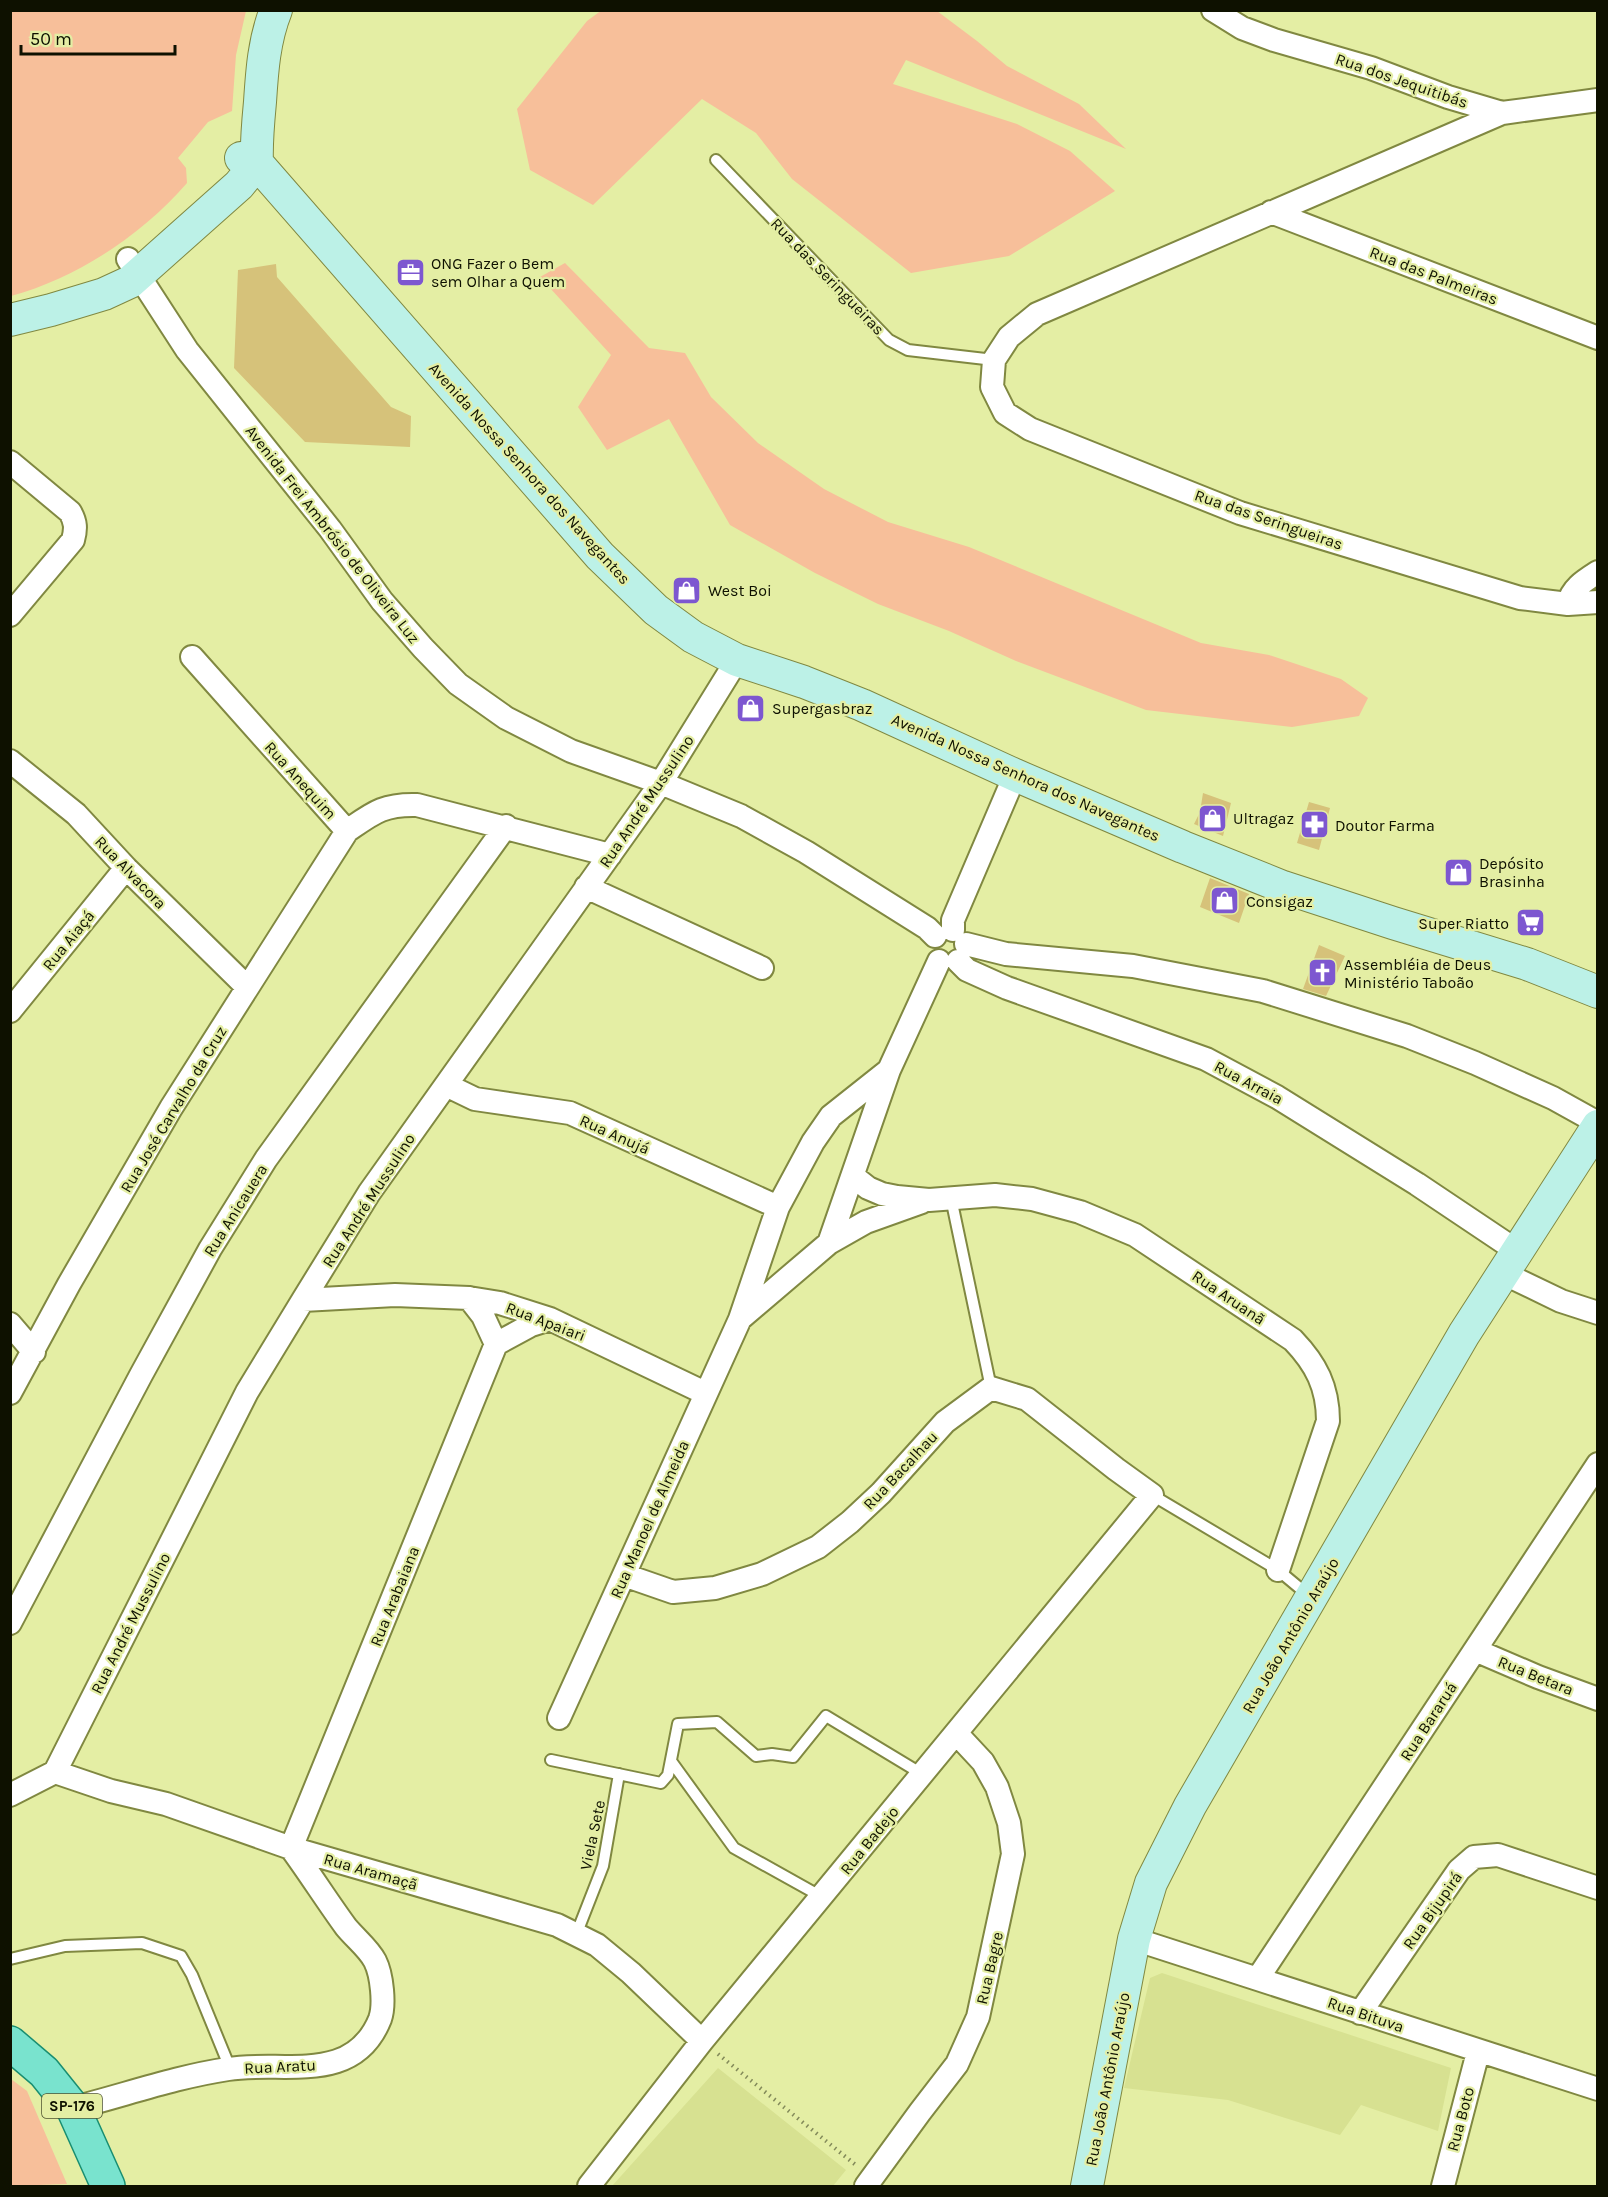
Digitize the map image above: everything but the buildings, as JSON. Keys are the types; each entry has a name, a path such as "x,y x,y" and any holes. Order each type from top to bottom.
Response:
{"main road":[{"path":"10,320 104,294 134,267 152,241 251,156 269,28 276,10"},
{"name":"Avenida Nossa Senhora dos Navegantes","path":"251,156 600,556 656,610 693,637 737,660 804,682 862,705 1015,775 1283,887 1596,988"},
{"path":"10,303 50,294 134,267"},
{"name":"Rua João Antônio Araújo","path":"1088,2187 1134,1939 1151,1882 1190,1806 1464,1334 1598,1124"},
{"name":"SP-176","path":"10,2043 44,2072 74,2108 108,2187"}],"street":[{"name":"Rua dos Jequitibás","path":"1213,10 1242,28 1275,40 1371,68 1448,97 1502,113 1598,100"},
{"path":"994,360 1009,337 1037,314 1502,113"},
{"name":"Rua das Palmeiras","path":"1271,212 1598,338"},
{"name":"Avenida Frei Ambrósio de Oliveira Luz","path":"134,267 188,350 330,529 382,601 458,684 506,718 571,751 661,783 741,816 806,852 927,928 950,946 1006,954 1133,966 1263,991 1417,1040 1475,1063 1553,1098 1598,1124"},
{"name":"Rua das Seringueiras","path":"994,360 992,387 1005,413 1030,429 1240,513 1520,598 1568,604 1598,602"},
{"path":"10,462 70,512 75,520 76,530 73,540 10,615"},
{"path":"1568,604 1570,594 1598,572"},
{"name":"Rua Anequim","path":"192,657 347,831 380,809 399,804 417,805 506,826 610,855"},
{"name":"Rua André Mussulino","path":"54,1772 247,1392 303,1300 369,1193 661,783 737,660"},
{"name":"Rua Alvacora","path":"10,761 76,814 126,868 247,987"},
{"name":"Rua Manoel de Almeida","path":"740,1319 829,1243 889,1070 950,946 953,920 1015,775"},
{"name":"Rua Anicauera","path":"10,1623 210,1248 266,1159 506,826"},
{"name":"Rua José Carvalho da Cruz","path":"10,1393 69,1284 171,1108 347,831"},
{"name":"Rua Aiaçá","path":"10,1011 126,868"},
{"path":"586,888 762,968"},
{"name":"Rua Arraia","path":"950,946 967,970 1007,988 1206,1059 1287,1103 1417,1184 1510,1262 1561,1301 1598,1313"},
{"name":"Rua Manoel de Almeida","path":"559,1718 740,1319 778,1207 813,1142 831,1116 889,1070"},
{"name":"Rua Anujá","path":"446,1085 475,1099 570,1113 778,1207"},
{"name":"Rua Aruanã","path":"854,1176 868,1188 882,1194 940,1199 996,1195 1032,1198 1080,1212 1135,1234 1293,1340 1310,1357 1321,1380 1328,1402 1328,1421 1320,1451 1278,1570"},
{"name":"Rua Aruanã","path":"829,1243 866,1222 940,1199"},
{"name":"Rua Apaiari","path":"303,1300 395,1295 500,1303 550,1319 705,1393"},
{"path":"469,1299 483,1316 496,1344 531,1325 550,1319"},
{"path":"10,1324 34,1352"},
{"name":"Rua Arabaiana","path":"291,1848 496,1344"},
{"path":"991,1388 1027,1399 1152,1495"},
{"name":"Rua Bacalhau","path":"624,1575 673,1592 715,1588 762,1574 818,1548 881,1493 945,1422 991,1388"},
{"name":"Rua Bararuá","path":"1258,1978 1598,1464"},
{"name":"Rua Badejo","path":"589,2187 702,2041 1152,1495"},
{"name":"Rua Betara","path":"1475,1650 1538,1677 1598,1698"},
{"name":"Rua Bagre","path":"869,2182 957,2064 978,2017 1013,1854 1009,1822 998,1787 983,1762 956,1732"},
{"path":"10,1795 54,1772"},
{"name":"Rua Aramaçã","path":"54,1772 111,1791 166,1804 291,1848 557,1925 597,1945 631,1973 702,2041"},
{"name":"Rua Aratu","path":"74,2108 168,2081 230,2068 308,2067 336,2062 360,2050 375,2031 383,2011 382,1987 375,1961 347,1928 291,1848"},
{"name":"Rua Bijupirá","path":"1360,2013 1459,1870 1474,1857 1498,1856 1598,1888"},
{"name":"Rua Bituva","path":"1134,1939 1598,2089"},
{"name":"Rua Boto","path":"1443,2187 1478,2052"}],"lane":[{"name":"Rua das Seringueiras","path":"716,160 889,340 908,350 994,360"},
{"path":"940,1199 991,1388"},
{"path":"1152,1495 1278,1570 1312,1598"},
{"path":"551,1760 661,1783 668,1775 678,1724 717,1722 756,1756 772,1754 793,1757 826,1716 922,1774"},
{"path":"671,1761 734,1848 822,1897"},
{"name":"Viela Sete","path":"576,1935 603,1866 619,1774"},
{"path":"10,1959 66,1946 142,1943 181,1956 192,1975 230,2068"}],"path":[{"path":"702,2041 869,2182"}],"shaded area":[{"path":"11,10 246,11 236,55 232,111 208,122 178,158 186,168 187,183 150,220 107,252 60,278 11,296"},
{"path":"602,10 937,11 1007,66 1079,104 1126,149 906,60 893,84 1017,124 1070,151 1115,191 1009,256 911,273 792,179 756,133 702,99 593,205 530,170 517,109 587,21"},
{"path":"565,263 649,348 685,353 711,397 758,443 824,489 888,522 969,547 1201,643 1269,655 1341,679 1368,698 1359,716 1292,727 1146,710 1016,661 949,631 878,604 815,573 730,525 669,419 607,450 578,407 611,355 540,277"},
{"path":"1162,1973 1451,2068 1438,2131 1361,2105 1340,2135 1228,2100 1124,2088 1150,1978"},
{"path":"718,2068 846,2170 833,2186 612,2186"},
{"path":"11,2079 27,2091 67,2184 11,2186"}],"place":[{"name":"ONG Fazer o Bem sem Olhar a Quem","path":"410,272"},
{"name":"West Boi","path":"687,590"},
{"name":"Supergasbraz","path":"751,708"},
{"name":"Ultragaz","path":"1212,818"},
{"name":"Doutor Farma","path":"1314,825"},
{"name":"Depósito Brasinha","path":"1458,872"},
{"name":"Consigaz","path":"1225,901"},
{"name":"Super Riatto","path":"1530,923"},
{"name":"Assembléia de Deus Ministério Taboão","path":"1323,973"}]}
